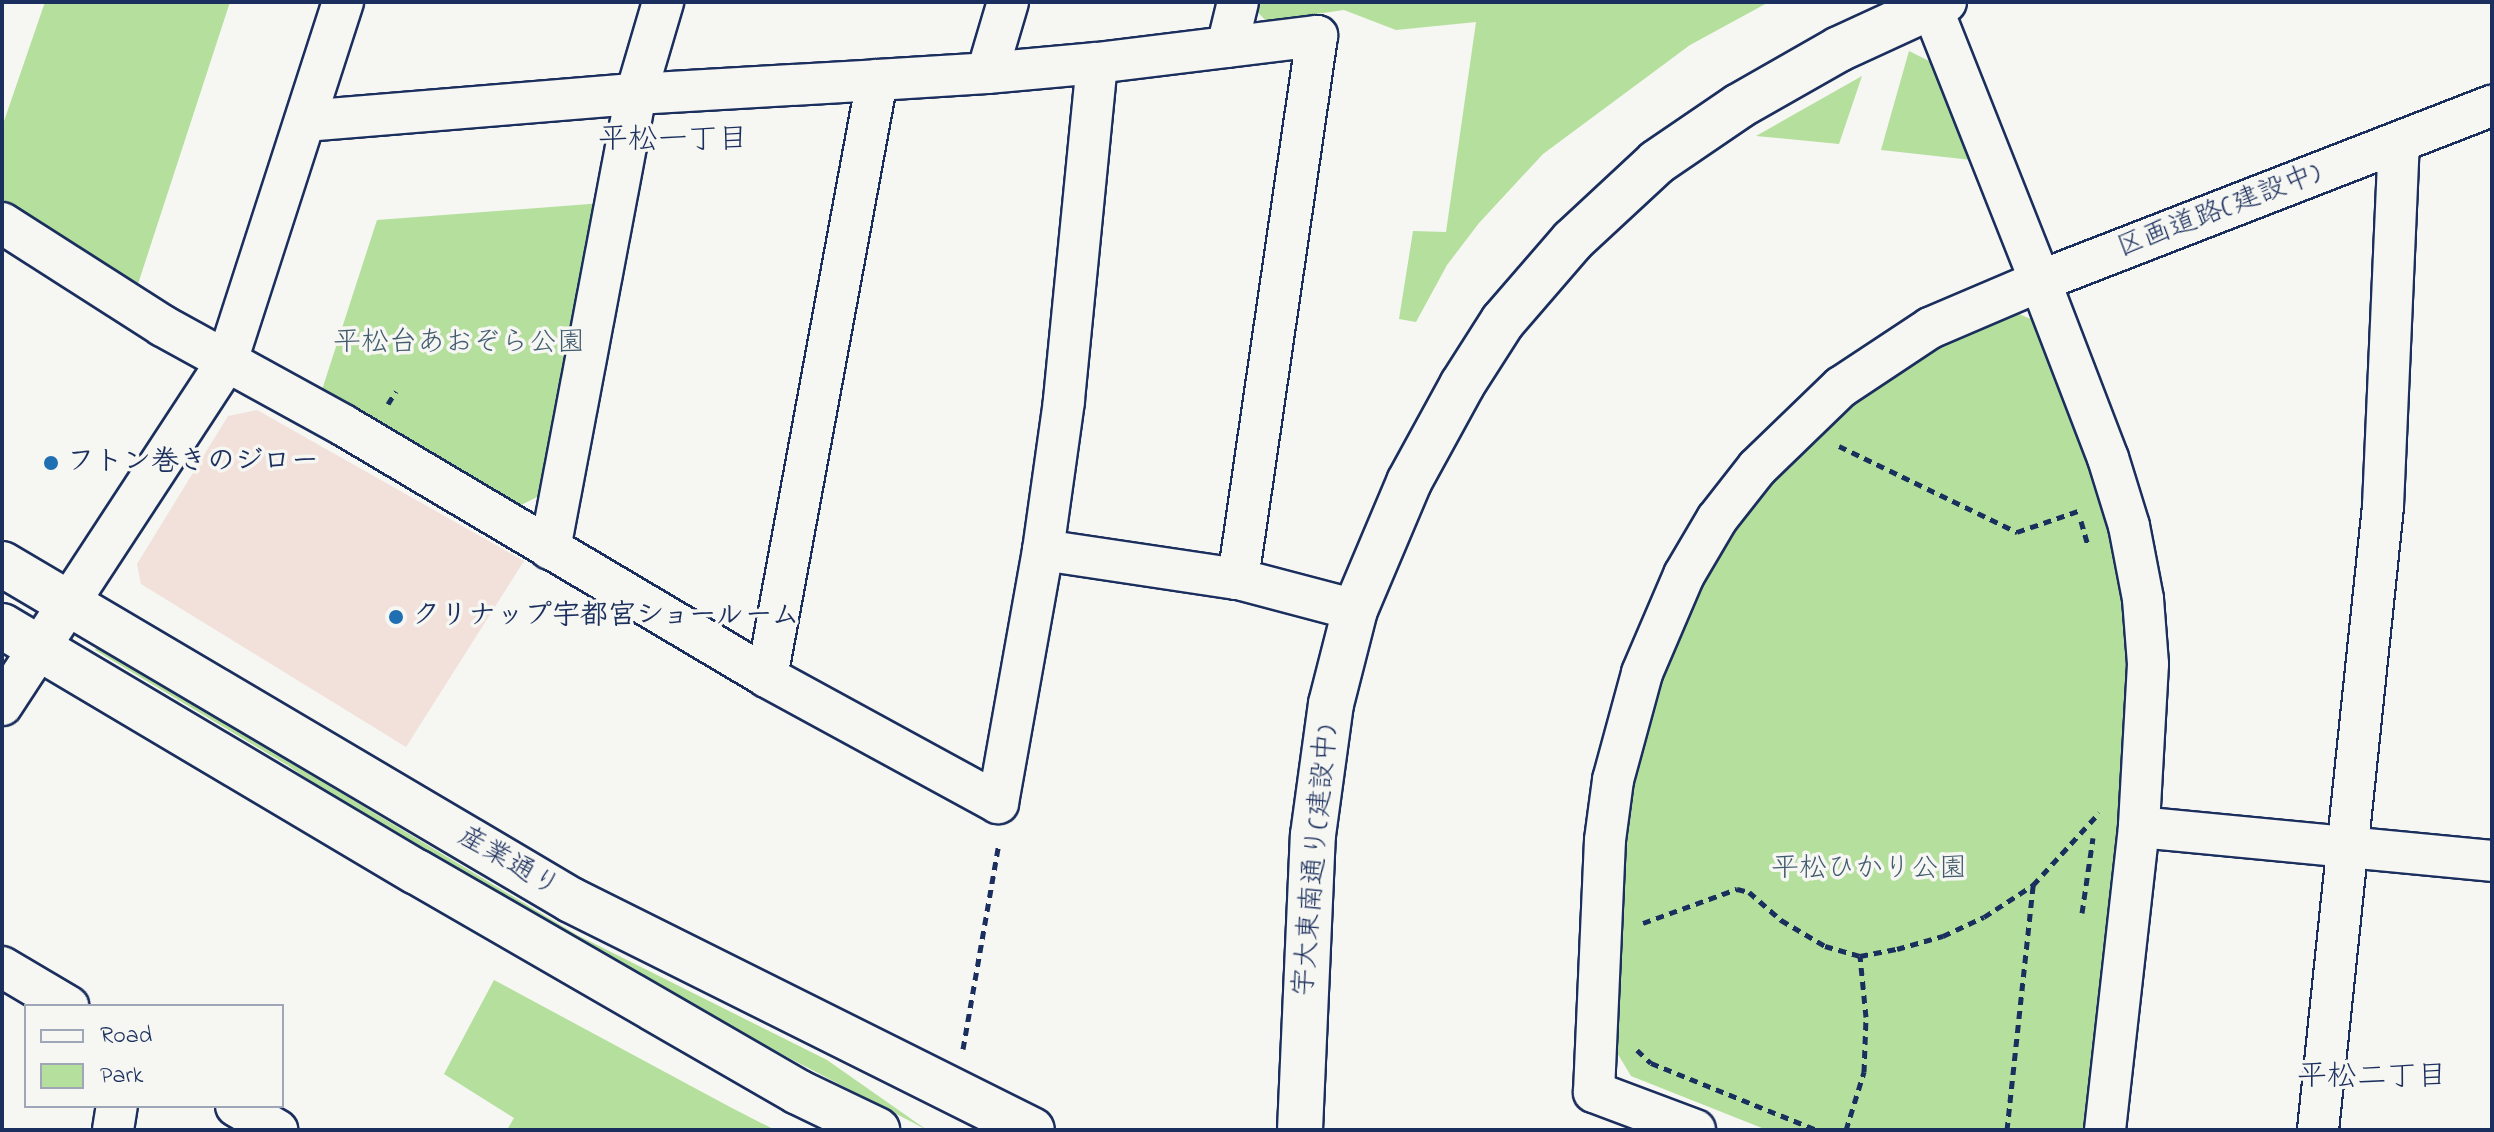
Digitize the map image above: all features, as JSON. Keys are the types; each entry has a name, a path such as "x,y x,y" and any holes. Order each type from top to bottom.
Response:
{"street":[{"path":"2,705 227,361 343,2"},
{"path":"550,549 636,94 663,2"},
{"path":"987,73 1008,2"},
{"path":"1227,47 1238,2"},
{"path":"1936,5 1936,18 2040,281 2120,497 2143,599 2148,664 2140,822 2105,1130"},
{"name":"宇大東南通り(建設中)","path":"1300,1130 1313,835 1331,704 1355,610 1409,482 1462,385 1503,321 1572,241 1657,162 1739,106 1839,49 1936,5"},
{"path":"305,121 636,94 987,73 1317,36 1238,579"},
{"path":"2,223 163,326 343,425 767,677 998,803 1043,550 1064,401 1097,63"},
{"path":"767,677 877,80"},
{"name":"区画道路(建設中)","path":"1695,1130 1594,1092 1600,928 1609,810 1628,714 1684,575 1717,519 1757,468 1841,387 1930,328 2040,281 2492,106"},
{"path":"2318,1130 2383,506 2399,142"},
{"path":"1043,550 1238,579 1355,610"},
{"name":"産業通り","path":"2,564 571,900 1032,1130"},
{"name":"産業通り","path":"2,626 757,1068 877,1130"},
{"path":"2140,822 2492,861"},
{"path":"2,967 65,1004"},
{"path":"113,1130 117,1108"},
{"path":"239,1108 277,1130"}],"path":[{"path":"1827,454 1848,434"},
{"path":"1837,445 2017,532 2120,497"},
{"path":"2074,496 2089,552"},
{"path":"2082,913 2097,798"},
{"path":"961,1062 999,845 998,803"},
{"path":"1600,928 1632,927 1737,889 1749,892 1781,920 1825,946 1860,956 1943,936 1984,917 2033,885 2096,813"},
{"path":"2096,813 2140,822"},
{"path":"2007,1130 2033,885"},
{"path":"1846,1130 1864,1072 1866,1017 1860,956"},
{"path":"1633,1039 1639,1053 1651,1063 1817,1130"}],"shaded area":[{"path":"257,410 524,561 406,747 141,584 137,564 228,416"}],"green space":[{"path":"45,2 230,2 137,287 2,203 2,127"},
{"path":"1255,2 1769,2 1690,45 1543,154 1479,223 1447,265 1416,322 1399,319 1413,231 1446,232 1476,22 1396,30 1344,10 1266,21 1253,7"},
{"path":"1909,51 1935,64 1972,160 1881,150"},
{"path":"1862,76 1839,144 1756,136 1816,102"},
{"name":"平松台あおぞら公園","path":"603,203 547,492 515,508 320,396 377,220"},
{"name":"平松ひかり公園","path":"2010,310 2040,323 2097,483 2125,602 2129,651 2125,778 2089,1130 1767,1130 1631,1076 1616,1051 1624,846 1646,722 1661,679 1714,562 1770,484 1857,399 1911,357"},
{"path":"97,646 577,935 827,1060 927,1130 535,925 451,876 287,765 95,650"},
{"path":"494,980 775,1130 507,1130 514,1118 444,1074"}],"place":[{"name":"フトン巻きのジロー","path":"51,463"},
{"name":"クリナップ宇都宮ショールーム","path":"396,617"}],"district":[{"name":"平松一丁目","path":"673,141"},
{"name":"平松二丁目","path":"2372,1078"}]}
